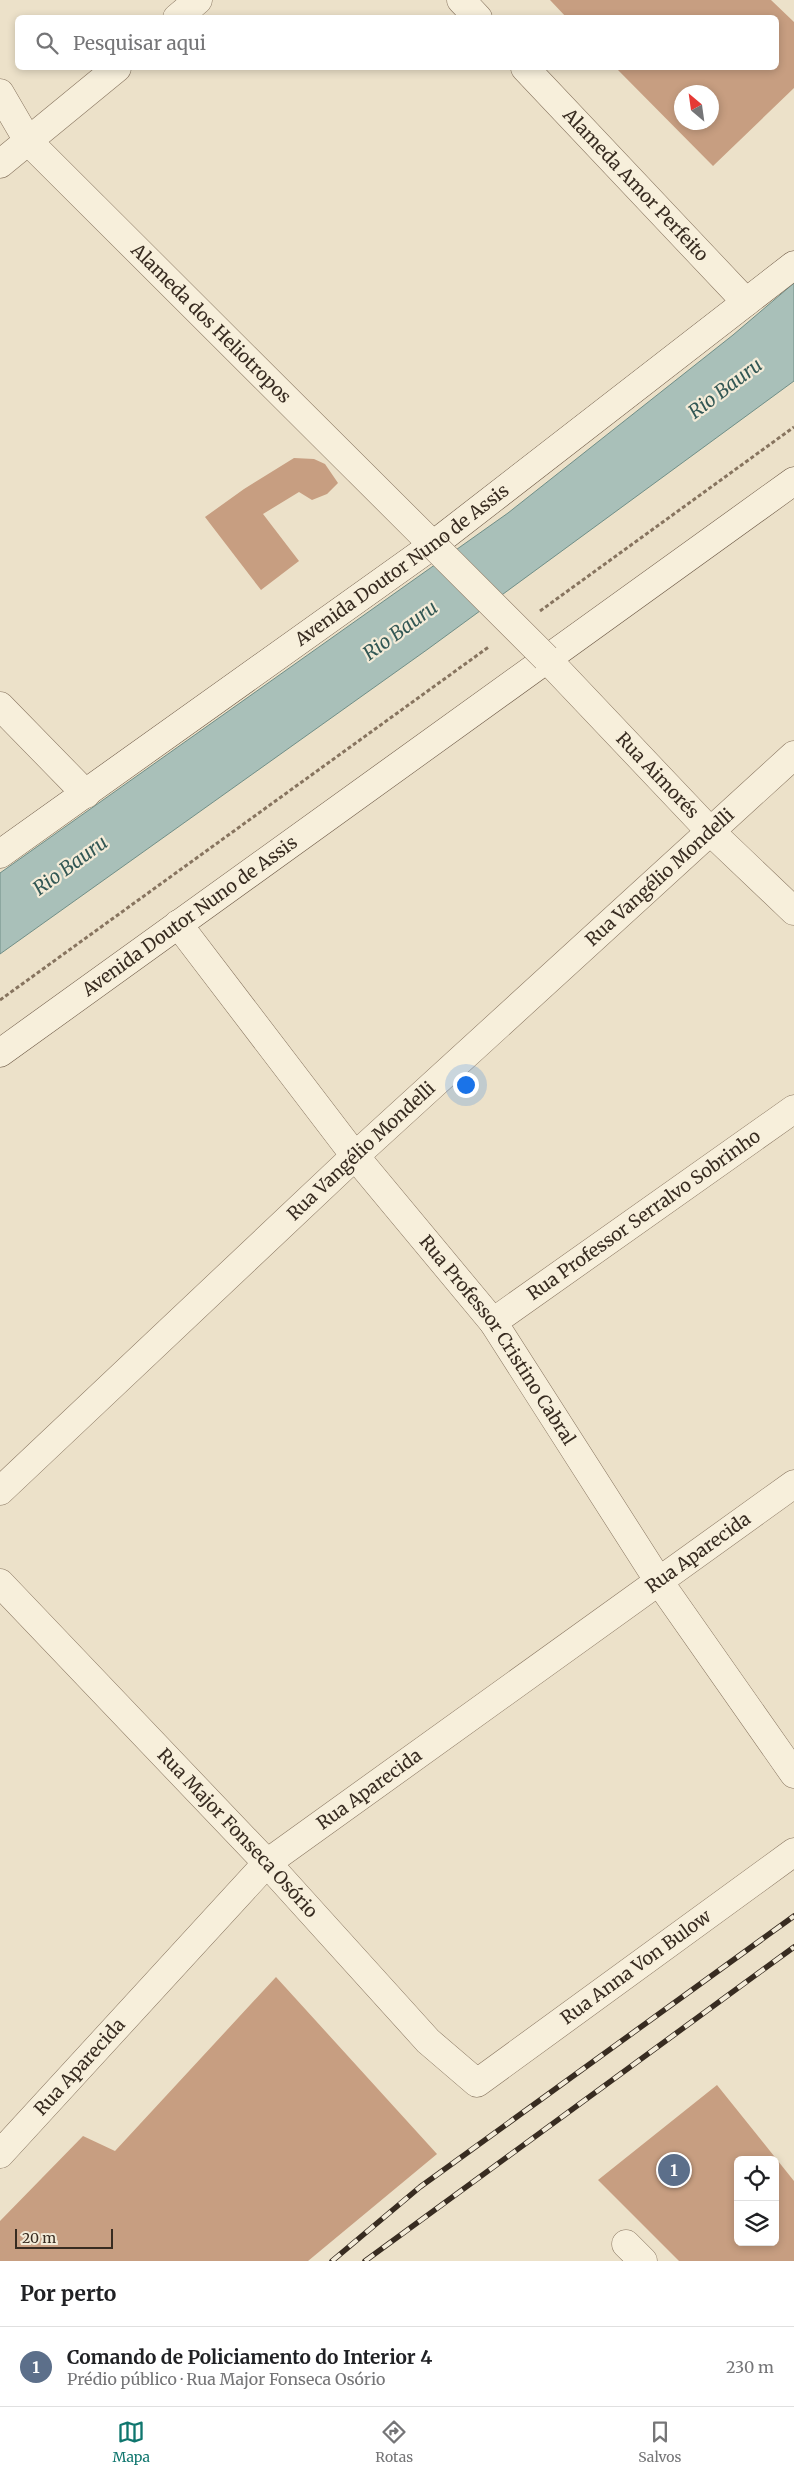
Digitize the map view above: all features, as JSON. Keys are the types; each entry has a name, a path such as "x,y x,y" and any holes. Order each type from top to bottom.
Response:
{"street":[{"path":"180,15 198,0"},
{"path":"461,0 475,15"},
{"path":"0,164 115,70"},
{"name":"Alameda Amor Perfeito","path":"527,70 746,302"},
{"name":"Alameda dos Heliotropos","path":"0,93 28,141 546,658"},
{"name":"Avenida Doutor Nuno de Assis","path":"0,854 433,546 794,264"},
{"name":"Avenida Doutor Nuno de Assis","path":"0,1053 794,481"},
{"name":"Rua Aimorés","path":"546,658 710,831 794,911"},
{"path":"0,706 86,794"},
{"name":"Rua Vangélio Mondelli","path":"0,1490 355,1156 794,755"},
{"name":"Rua Professor Cristino Cabral","path":"178,924 355,1156 493,1322 658,1580 794,1774"},
{"name":"Rua Professor Serralvo Sobrinho","path":"493,1322 794,1108"},
{"name":"Rua Aparecida","path":"0,2154 267,1863 794,1484"},
{"name":"Rua Major Fonseca Osório","path":"0,1583 267,1863 428,2041 477,2082"},
{"name":"Rua Anna Von Bulow","path":"477,2082 794,1852"}],"path":[{"path":"535,614 794,427"},
{"path":"0,1000 494,644"}],"water":[{"name":"Rio Bauru","path":"794,283 794,381 428,649 0,954 0,873 508,513 733,335"}],"building":[{"path":"550,0 771,0 794,22 794,88 713,166 677,130 719,130 719,85 674,85 674,127 618,70 779,70 779,15 564,15"},
{"path":"294,458 314,459 325,464 338,483 327,494 312,500 299,492 263,514 299,561 261,590 205,517 244,489"},
{"path":"276,1977 437,2154 308,2261 0,2261 0,2221 83,2136 115,2151"},
{"path":"717,2085 774,2156 734,2156 734,2246 779,2246 779,2162 794,2181 794,2261 679,2261 598,2180"}],"railway":[{"path":"332,2261 420,2187 794,1916"},
{"path":"365,2261 794,1947"}],"place":[{"name":"Comando de Policiamento do Interior 4","path":"674,2170"}]}
